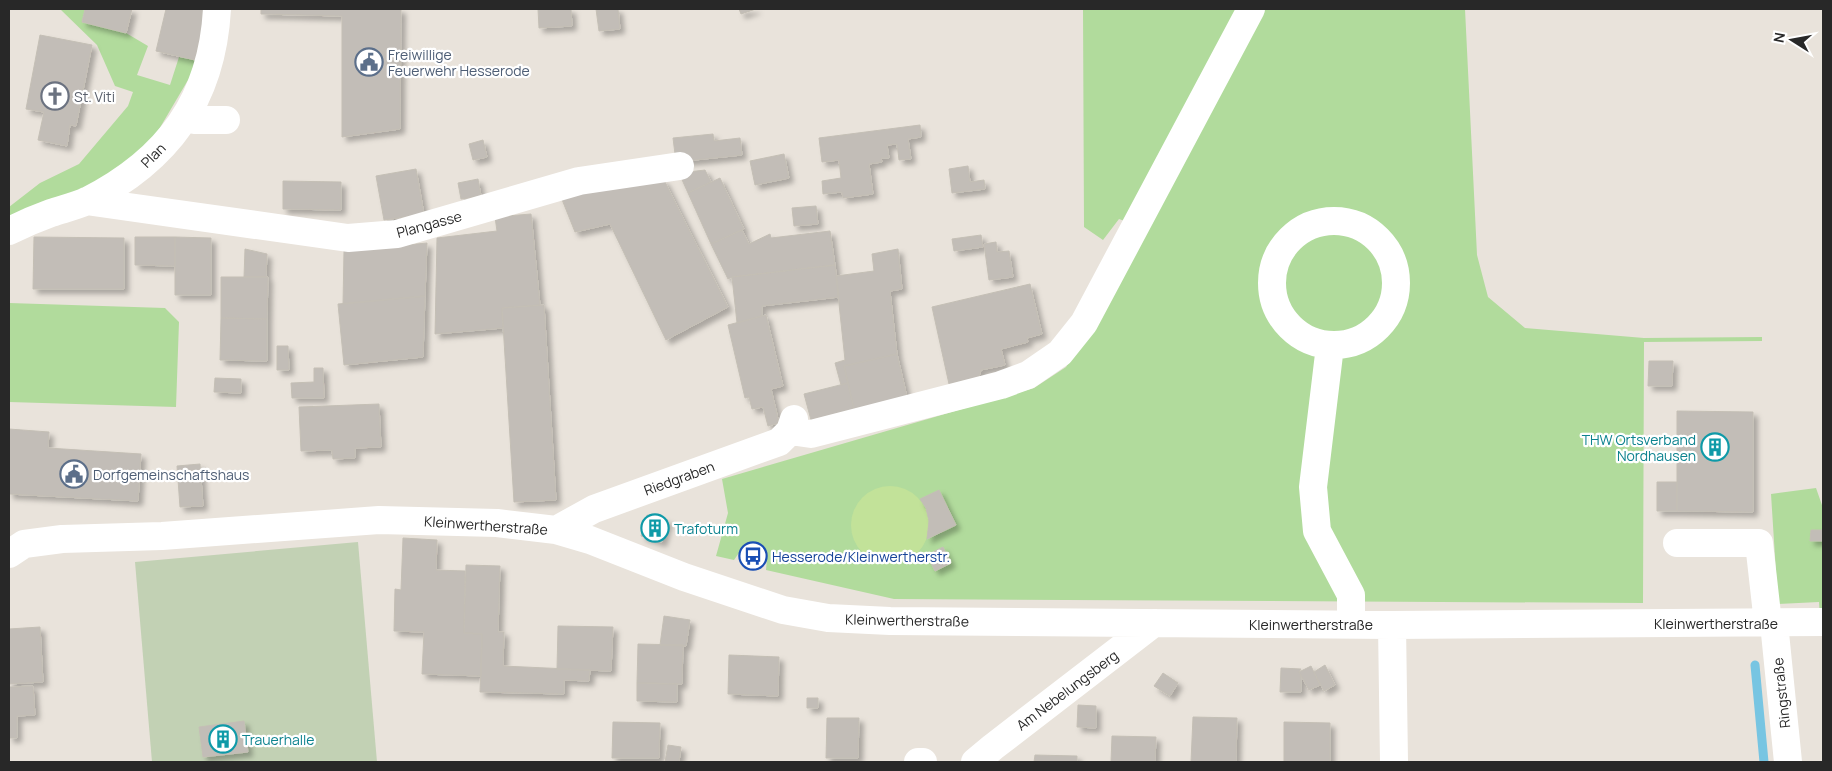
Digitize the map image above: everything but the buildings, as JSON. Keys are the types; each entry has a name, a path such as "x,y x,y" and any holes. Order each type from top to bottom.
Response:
{"street":[{"name":"Plan","path":"9,231 36,219 86,202 129,177 147,162 186,116 205,76 212,53 217,9"},
{"name":"Riedgraben","path":"556,530 594,509 779,442 792,425 811,434 1001,385 1028,375 1060,353 1084,323 1251,9"},
{"path":"186,116 194,120 226,120"},
{"name":"Plangasse","path":"86,202 348,238 397,234 579,181 680,166"},
{"path":"1340,220 1359,225 1375,235 1388,250 1395,268 1397,288 1392,307 1382,324 1367,336 1350,344 1330,346 1311,341 1294,331 1281,316 1274,298 1272,278 1276,259 1287,242 1302,230 1320,222 1340,220"},
{"path":"1330,346 1313,487 1317,531 1351,596 1351,624"},
{"name":"Kleinwertherstraße","path":"9,554 24,544 62,539 162,536 379,520 497,523 556,530 590,540 684,577 745,598 783,610 828,618 890,621 1392,625 1823,622"},
{"name":"Ringstraße","path":"1678,543 1759,543 1788,762"},
{"name":"Am Nebelungsberg","path":"988,757 1154,623"},
{"path":"1392,625 1394,762"},
{"path":"918,762 923,762"}],"green space":[{"path":"60,9 85,9 82,22 126,33 148,46 137,75 170,85 179,57 195,60 198,63 148,148 92,185 9,217 9,207 40,183 79,164 128,106 133,92 115,86 97,45"},
{"path":"1083,9 1465,9 1477,255 1488,297 1525,328 1644,338 1762,337 1762,341 1644,342 1643,603 894,599 766,570 767,559 761,550 743,547 734,560 716,556 728,513 722,479 1034,388 1066,367 1109,301 1147,229 1119,219 1103,240 1084,227"},
{"path":"9,303 165,308 179,322 176,407 9,402"},
{"path":"890,486 905,489 918,497 926,510 929,525 926,540 918,553 905,561 890,564 875,561 862,553 854,540 851,525 854,510 862,497 875,489"},
{"path":"1816,488 1823,508 1823,635 1821,635 1819,602 1778,604 1771,494"},
{"path":"358,542 377,762 152,762 135,562"}],"waterway":[{"path":"1755,665 1764,762"}],"place":[{"name":"Freiwillige Feuerwehr Hesserode","path":"369,62"},
{"name":"St. Viti","path":"55,96"},
{"name":"THW Ortsverband Nordhausen","path":"1715,447"},
{"name":"Dorfgemeinschaftshaus","path":"74,474"},
{"name":"Trafoturm","path":"655,528"},
{"name":"Hesserode/Kleinwertherstr.","path":"753,556"},
{"name":"Trauerhalle","path":"223,739"}]}
